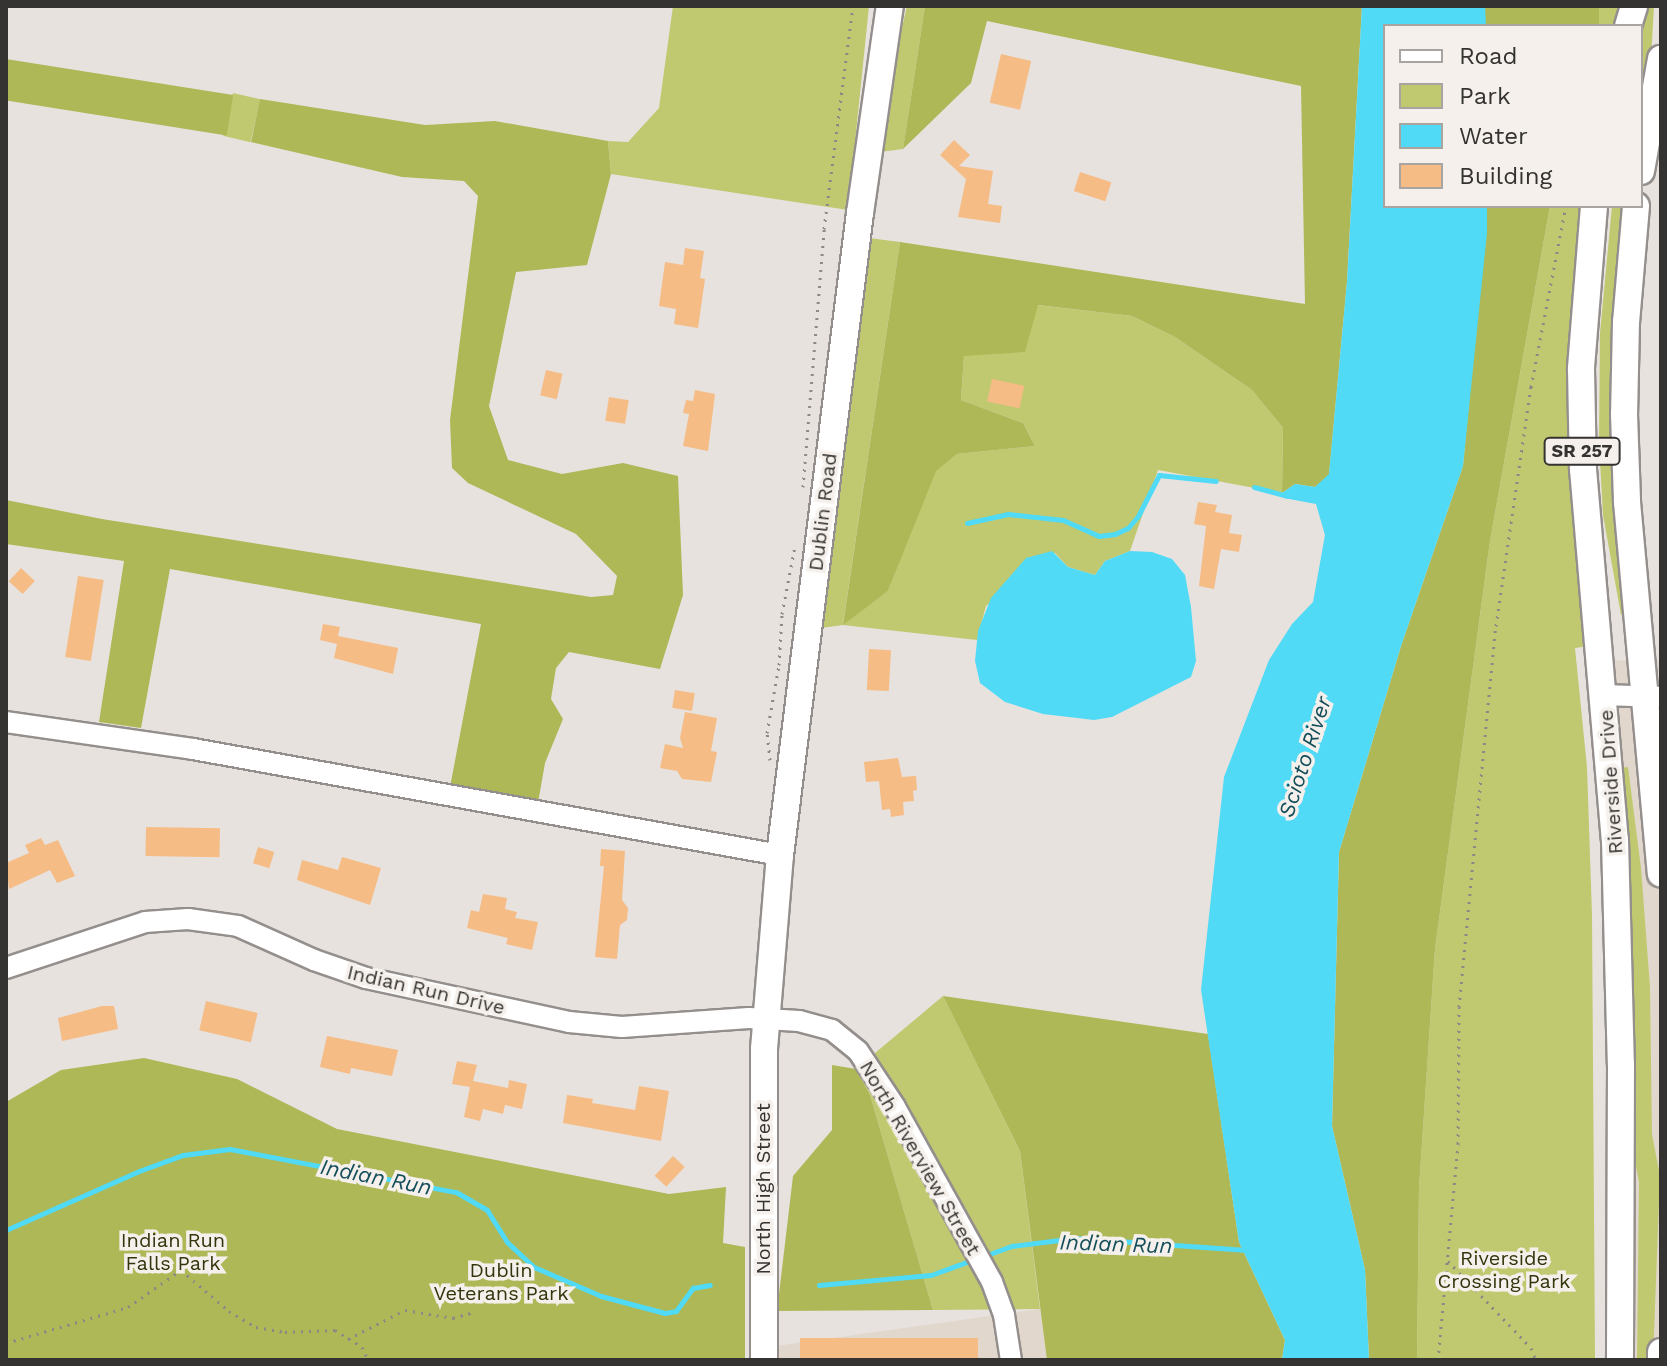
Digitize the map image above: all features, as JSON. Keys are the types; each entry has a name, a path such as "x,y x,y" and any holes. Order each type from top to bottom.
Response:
{"main road":[{"name":"Dublin Road","path":"765,1019 780,855 860,213 890,6"},
{"path":"1643,160 1661,59"},
{"name":"Riverside Drive","path":"1594,208 1583,340 1583,469 1605,695 1618,914 1620,1360"},
{"name":"Riverside Drive","path":"1636,208 1626,322 1624,414 1628,516 1654,697 1661,873"},
{"name":"North High Street","path":"764,1360 765,1019"},
{"path":"1661,1352 1661,1360"}],"street":[{"path":"1605,695 1654,697"},
{"path":"6,722 193,749 780,855"},
{"name":"Indian Run Drive","path":"6,968 145,922 188,919 238,926 314,960 366,978 569,1022 622,1027 710,1019 765,1019"},
{"name":"North Riverview Street","path":"765,1019 799,1021 832,1030 858,1051 895,1107 992,1282 1004,1315 1011,1360"}],"path":[{"path":"1438,1360 1458,1144 1459,1007 1496,626 1531,387 1566,208"},
{"path":"1448,1261 1531,1348 1536,1360"},
{"path":"6,1343 128,1307 181,1270 229,1311 256,1327 285,1332 335,1330 362,1347 368,1360"},
{"path":"348,1339 405,1310 453,1318 474,1312"}],"shaded area":[{"path":"1591,660 1661,661 1661,1360 1610,1360 1610,968"},
{"path":"1040,1309 1047,1360 755,1360 754,1349"}],"green space":[{"path":"673,6 869,6 848,210 611,174 608,141 628,142 659,108"},
{"path":"907,6 925,6 903,149 880,152 892,71"},
{"path":"925,6 1362,6 1347,282 1329,475 1315,487 1295,484 1282,493 1283,428 1252,390 1175,337 1132,316 1038,305 1025,352 964,356 961,400 1023,423 1035,446 957,454 936,471 888,591 843,625 900,242 1305,304 1301,86 987,21 971,83 903,149"},
{"path":"1485,6 1599,6 1599,24 1485,24"},
{"path":"1599,6 1622,6 1617,24 1594,24"},
{"path":"1643,6 1654,6 1651,59 1643,108 1643,24"},
{"path":"6,59 233,95 227,135 6,101"},
{"path":"233,93 260,99 250,142 223,136"},
{"path":"260,99 425,125 495,121 608,141 611,174 587,265 516,272 489,406 508,460 562,474 623,463 678,476 683,595 660,669 569,652 556,668 551,699 563,719 545,763 538,803 450,787 481,624 170,569 141,728 99,722 124,561 6,544 6,500 102,519 591,597 613,595 617,576 576,534 468,483 452,468 450,420 478,196 464,181 402,177 251,142"},
{"path":"1487,208 1550,208 1490,541 1435,949 1419,1188 1417,1360 1369,1360 1365,1270 1332,1126 1339,852 1401,646 1463,466"},
{"name":"Riverside Crossing Park","path":"1550,208 1583,208 1589,646 1575,648 1587,767 1592,915 1595,1360 1417,1360 1419,1188 1435,949 1490,541"},
{"path":"1612,208 1628,208 1629,614 1621,615 1603,515 1599,443 1600,333"},
{"path":"869,238 900,242 843,624 888,591 935,471 957,454 1035,446 1023,423 961,400 964,356 1037,305 1132,316 1175,337 1252,390 1283,428 1282,493 1158,470 1130,551 1105,561 1095,575 1068,567 1055,553 986,606 977,640 843,625 821,628"},
{"path":"1628,767 1641,868 1650,987 1652,1134 1660,1176 1653,1360 1637,1360 1639,1182 1631,1139 1620,768"},
{"path":"943,996 1020,1151 1040,1309 933,1310 870,1095 856,1069"},
{"path":"943,996 1208,1034 1239,1242 1285,1340 1282,1360 1047,1360 1020,1151"},
{"path":"144,1058 237,1079 337,1129 669,1194 726,1187 723,1243 745,1247 745,1360 6,1360 6,1102 61,1070"},
{"path":"832,1065 856,1069 870,1095 933,1310 777,1311 793,1176 832,1130"}],"water":[{"name":"Scioto River","path":"1362,6 1485,6 1486,24 1383,24 1383,208 1487,208 1487,233 1463,466 1401,646 1339,852 1332,1126 1365,1270 1369,1360 1282,1360 1285,1340 1239,1242 1201,990 1224,777 1269,660 1292,624 1313,602 1325,535 1316,504 1284,498 1282,493 1295,484 1315,487 1329,474 1347,282"},
{"path":"1052,551 1068,567 1095,575 1105,561 1130,551 1152,552 1172,559 1185,575 1191,607 1196,661 1191,677 1112,717 1094,720 1043,714 1005,702 980,683 975,661 978,631 991,598 1026,558"}],"building":[{"path":"1001,54 1031,61 1020,110 990,103"},
{"path":"954,140 970,155 959,166 993,171 988,204 1002,206 1000,223 958,217 966,179 940,155"},
{"path":"1080,172 1111,182 1105,201 1074,191"},
{"path":"685,248 704,251 700,278 705,279 698,328 674,324 676,309 659,306 665,262 683,265"},
{"path":"546,370 563,374 557,399 540,395"},
{"path":"992,379 1024,386 1019,408 987,401"},
{"path":"695,390 715,394 708,451 683,446 689,414 683,413 686,400 693,401"},
{"path":"609,397 629,400 625,424 605,421"},
{"path":"1198,502 1217,505 1215,512 1232,515 1229,533 1242,535 1239,552 1221,549 1214,589 1199,586 1206,526 1194,524"},
{"path":"21,568 35,581 23,594 9,581"},
{"path":"78,576 104,580 91,661 65,657"},
{"path":"323,624 340,627 338,636 398,648 393,674 334,658 337,644 320,640"},
{"path":"869,649 891,650 889,691 867,690"},
{"path":"675,690 695,693 692,711 672,708"},
{"path":"685,712 717,718 711,751 717,752 711,782 682,779 677,771 660,768 665,744 683,748 680,738"},
{"path":"898,758 902,777 916,776 917,790 913,791 914,801 903,802 904,815 891,817 890,809 882,810 879,781 866,782 864,762"},
{"path":"146,827 220,828 219,857 145,856"},
{"path":"41,838 45,845 58,840 75,876 57,883 50,870 9,889 6,863 29,853 25,845"},
{"path":"258,847 274,852 269,868 253,863"},
{"path":"601,849 625,851 622,900 628,908 627,920 620,925 617,959 595,957 604,866 600,866"},
{"path":"342,857 381,868 370,905 297,880 302,860 338,870"},
{"path":"483,894 507,898 505,909 517,912 515,918 538,922 532,950 506,944 508,938 467,928 471,910 479,912"},
{"path":"206,1001 258,1013 251,1042 199,1030"},
{"path":"102,1006 114,1006 118,1029 62,1041 58,1018"},
{"path":"327,1036 398,1050 392,1076 351,1068 350,1074 320,1067"},
{"path":"457,1061 477,1065 473,1081 508,1088 509,1080 527,1084 522,1109 505,1105 503,1114 483,1109 480,1121 464,1117 470,1087 452,1084"},
{"path":"639,1086 669,1091 661,1141 563,1123 567,1095 593,1099 592,1103 635,1110"},
{"path":"673,1156 685,1167 666,1187 655,1176"},
{"path":"800,1338 978,1338 978,1360 800,1360"}],"waterway":[{"path":"967,523 1008,514 1063,520 1099,536 1115,534 1128,528 1138,516 1159,475 1216,481"},
{"path":"1254,487 1288,496"},
{"name":"Indian Run","path":"6,1230 139,1171 183,1155 230,1149 456,1192 487,1210 507,1242 534,1267 601,1296 665,1313 676,1311 693,1288 710,1285"},
{"name":"Indian Run","path":"984,1256 1012,1246 1075,1238 1247,1250"},
{"name":"Indian Run","path":"819,1285 931,1275 975,1259"}],"park label":[{"name":"Indian Run Falls Park","path":"173,1252"},
{"name":"Dublin Veterans Park","path":"501,1282"}]}
